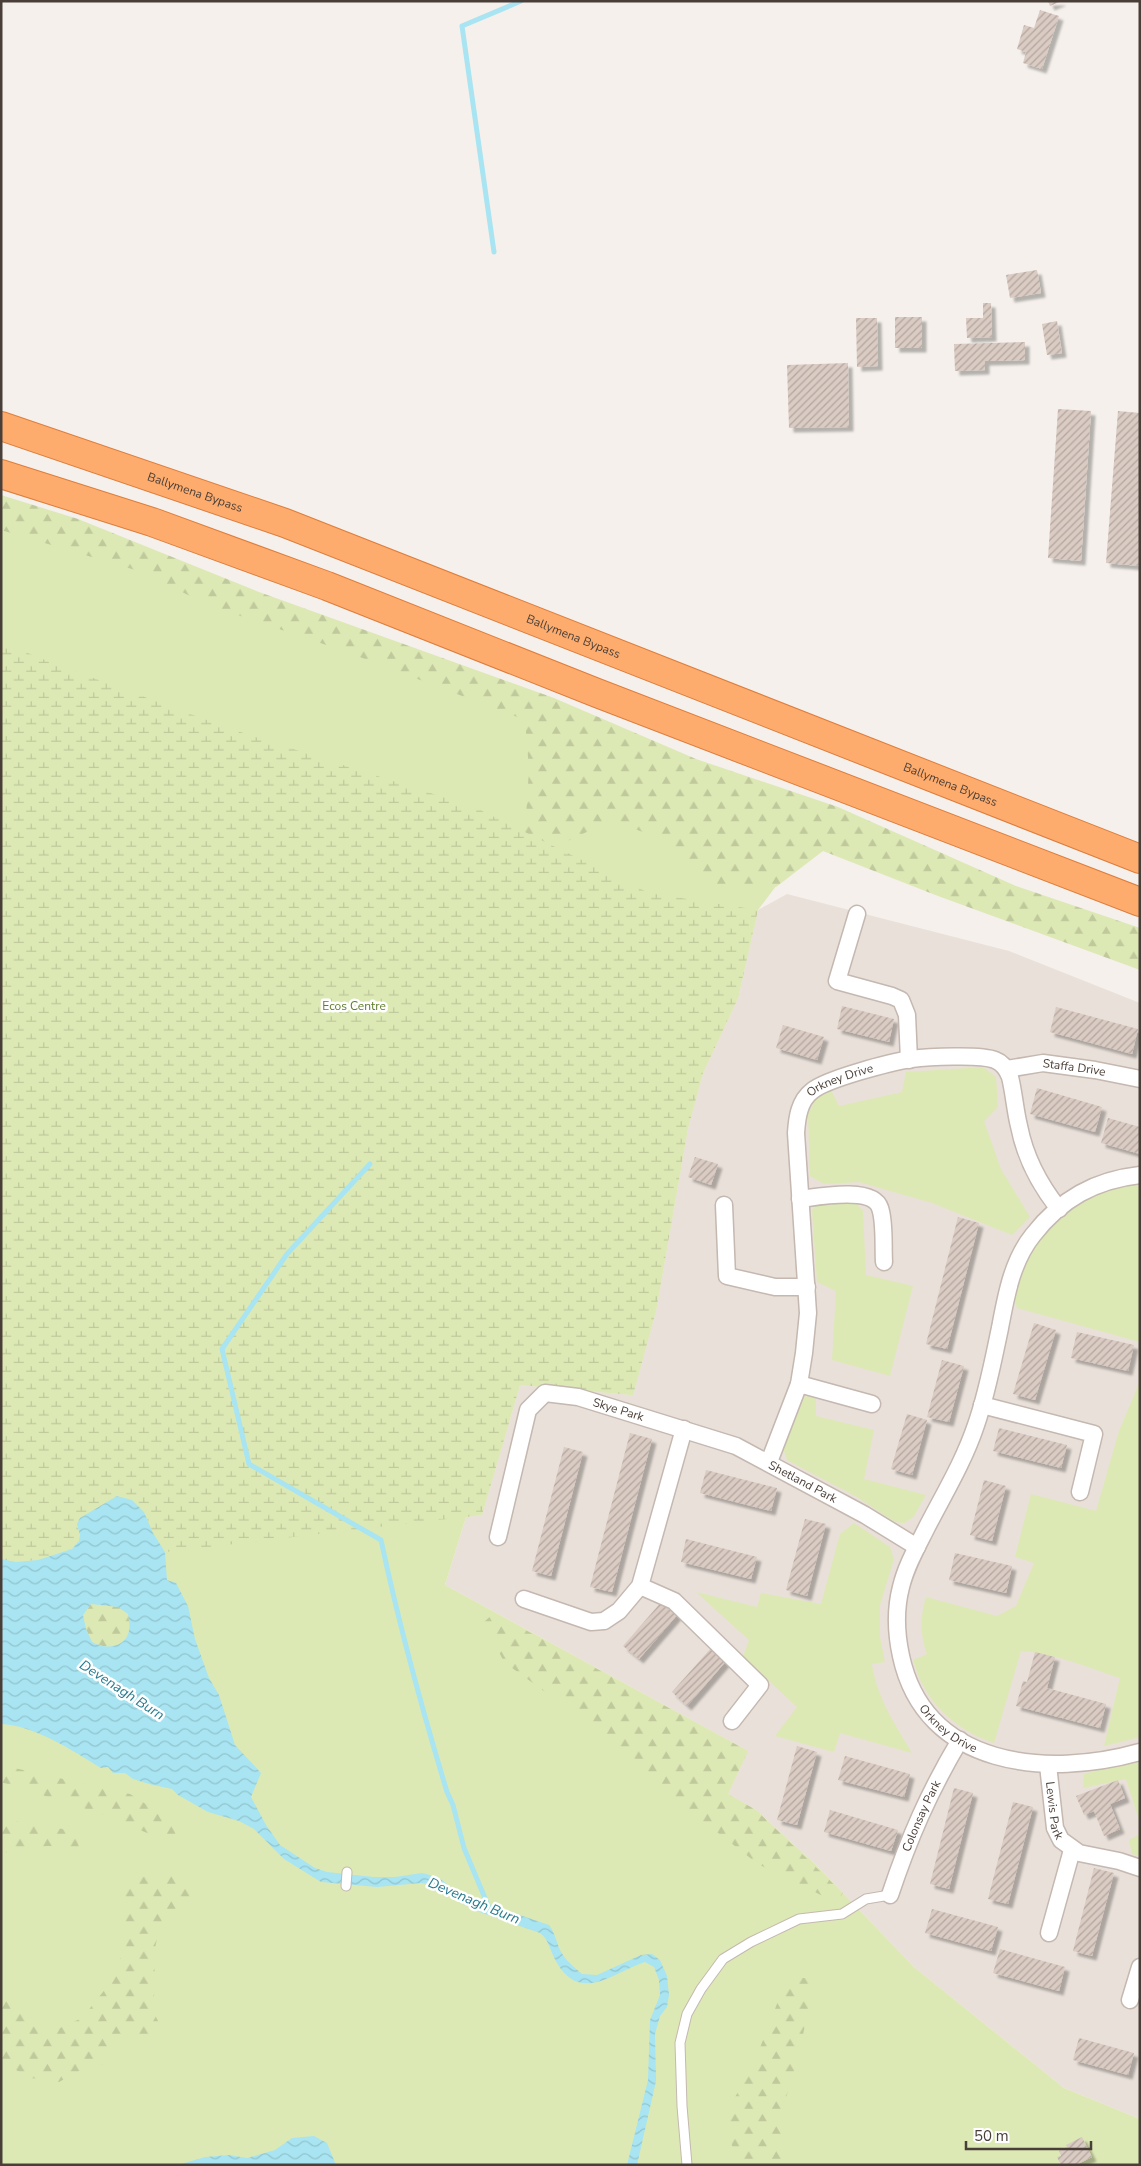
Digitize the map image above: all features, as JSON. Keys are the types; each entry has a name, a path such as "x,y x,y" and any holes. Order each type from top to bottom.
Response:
{"highway":[{"name":"Ballymena Bypass","path":"1,426 285,523 1140,859"},
{"path":"1,474 152,522 327,586 597,693 1140,902"}],"street":[{"path":"857,914 838,981 902,1000 907,1015 908,1060"},
{"name":"Orkney Drive","path":"769,1462 799,1384 804,1353 808,1313 796,1133 800,1110 806,1097 815,1089 828,1082 908,1060 992,1059 998,1061 1007,1069"},
{"name":"Staffa Drive","path":"1007,1069 1043,1063 1140,1079"},
{"path":"1007,1069 1011,1081 1018,1126 1028,1156 1042,1186 1059,1208 1100,1182 1140,1175"},
{"path":"800,1199 853,1194 874,1200 880,1208 884,1262"},
{"path":"724,1204 727,1276 770,1287 807,1287"},
{"name":"Orkney Drive","path":"1059,1208 1033,1234 1014,1270 1006,1295 982,1405 963,1456 904,1577 897,1608 897,1638 902,1664 910,1686 924,1710 940,1726 960,1740 984,1752 1026,1764 1048,1765 1087,1763 1140,1752"},
{"path":"799,1384 872,1404"},
{"name":"Skye Park","path":"498,1537 528,1410 545,1393 578,1397 684,1429"},
{"path":"982,1405 1094,1434 1080,1492"},
{"path":"524,1599 586,1621 599,1622 615,1614 640,1586 684,1429"},
{"name":"Shetland Park","path":"684,1429 736,1446 769,1462 865,1515 917,1547"},
{"path":"640,1586 674,1601 760,1685 732,1721"},
{"name":"Colonsay Park","path":"890,1895 921,1812 936,1779 960,1740"},
{"name":"Lewis Park","path":"1048,1765 1055,1828 1061,1840 1072,1850 1140,1868"},
{"name":"Lewis Park","path":"1048,1933 1072,1850"},
{"path":"1130,2000 1140,1967"}],"lane":[{"path":"346,1886 347,1872"},
{"path":"687,2165 682,2106 680,2043 687,2014 701,1989 724,1959 751,1942 799,1919 842,1914 866,1899 890,1895"}],"shaded area":[{"path":"787,894 1009,951 1140,1003 1140,2119 1064,2088 914,1967 815,1864 756,1810 728,1794 748,1751 445,1585 466,1517 482,1515 520,1385 633,1395 656,1311 688,1128 703,1073 738,998 758,910"}],"green space":[{"path":"1,495 78,519 259,592 554,698 696,759 838,807 1016,886 1140,928 1140,970 938,896 823,851 776,887 710,887 696,870 663,840 612,820 523,862 529,769 525,720 344,651 208,605 142,572 1,530"},
{"name":"Ecos Centre","path":"1,504 456,664 806,846 758,910 738,998 703,1073 688,1128 656,1311 633,1395 520,1385 482,1515 466,1517 445,1585 748,1751 728,1794 756,1810 815,1864 914,1967 1064,2088 1140,2119 1140,2165 1,2165"},
{"path":"1,642 231,729 474,807 649,893 758,910 738,998 703,1073 688,1128 656,1311 633,1395 520,1385 482,1515 165,1552 153,1533 144,1512 117,1496 80,1518 77,1524 80,1535 79,1541 72,1549 38,1560 16,1562 1,1559"},
{"path":"983,1067 996,1077 998,1107 984,1121 1001,1169 1030,1217 1012,1235 932,1203 859,1182 824,1184 810,1176 808,1114 817,1097 831,1090 839,1106 902,1092 906,1072"},
{"path":"1140,1184 1140,1342 1017,1308 1013,1294 1015,1284 1029,1254 1053,1223 1084,1198 1102,1190 1121,1185"},
{"path":"853,1200 863,1211 866,1275 913,1286 890,1376 832,1360 836,1291 817,1282 812,1210 818,1203"},
{"path":"1140,1381 1140,1737 1104,1746 1120,1678 1059,1658 1021,1651 994,1743 983,1739 963,1728 944,1713 936,1705 918,1676 913,1660 927,1654 923,1640 922,1625 926,1597 997,1616 1016,1606 1034,1563 1015,1557 1031,1494 1096,1511 1119,1431"},
{"path":"809,1395 816,1399 816,1416 874,1430 864,1479 926,1495 914,1516 905,1523 895,1522 857,1497 787,1460 783,1448 804,1398"},
{"path":"854,1523 890,1547 894,1559 880,1605 880,1637 885,1662 872,1664 882,1699 912,1753 840,1733 834,1752 775,1736 797,1707 743,1657 749,1640 696,1592 757,1607 761,1593 821,1604 840,1534"},
{"path":"91,1604 118,1607 128,1614 129,1631 123,1641 108,1647 92,1642 86,1629 83,1615"},
{"path":"494,1613 748,1751 728,1794 756,1810 843,1893 839,1899 833,1901 758,1864 695,1815 625,1750 504,1662 484,1622"},
{"path":"1140,1759 1140,1823 1126,1779 1083,1788 1084,1774"},
{"path":"1,1765 130,1794 184,1828 167,1839 152,1835 102,1814 1,1782"},
{"path":"1,1812 8,1820 75,1831 79,1847 48,1846 1,1853"},
{"path":"1140,1834 1140,1856 1132,1854 1129,1840"},
{"path":"186,1876 191,1896 177,1920 158,1934 153,1958 156,1982 152,2009 162,2029 146,2045 129,2038 112,2050 104,2064 87,2067 59,2082 31,2078 1,2062 1,1988 37,2030 51,2032 82,2018 107,1987 129,1939 122,1903 123,1893 135,1877"},
{"path":"787,1978 808,1978 811,1997 798,2058 783,2108 782,2165 739,2165 722,2118 751,2071"}],"water":[{"name":"Devenagh Burn","path":"117,1496 132,1500 144,1512 153,1533 165,1552 167,1580 176,1583 188,1606 195,1639 209,1678 219,1695 235,1745 261,1773 251,1797 266,1825 280,1845 315,1868 327,1872 374,1877 395,1877 422,1873 438,1877 461,1895 549,1925 562,1954 582,1974 597,1975 641,1955 652,1954 660,1960 667,1976 669,1995 667,2007 660,2016 655,2034 656,2081 637,2165 627,2165 648,2080 650,2020 660,1995 659,1980 654,1967 645,1962 598,1982 577,1982 566,1975 557,1963 546,1939 540,1933 482,1913 455,1900 430,1884 421,1883 377,1887 321,1882 284,1859 254,1829 239,1821 208,1812 178,1795 172,1789 133,1779 125,1773 113,1773 108,1767 101,1768 40,1734 14,1725 1,1724 1,1559 16,1562 38,1560 72,1549 79,1541 80,1535 77,1524 80,1518","holes":["91,1604 118,1607 128,1614 129,1631 127,1637 119,1644 109,1647 92,1642 86,1629 83,1615"]},
{"path":"314,2136 327,2143 336,2165 178,2165 205,2157 229,2155 247,2158 275,2150 292,2138"}],"building":[{"path":"1048,1 1062,1 1050,6"},
{"path":"1040,10 1059,16 1042,69 1023,63 1026,52 1017,49 1024,25 1034,28"},
{"path":"1037,270 1041,293 1010,298 1006,275"},
{"path":"983,303 991,303 992,337 967,338 966,318 983,318"},
{"path":"895,317 922,317 922,348 895,348"},
{"path":"856,318 877,318 878,366 857,367"},
{"path":"1057,321 1062,353 1047,355 1042,324"},
{"path":"1025,342 1025,360 985,361 985,370 955,371 954,344"},
{"path":"848,363 849,427 789,428 787,365"},
{"path":"1058,409 1091,411 1081,561 1048,558"},
{"path":"1118,411 1140,413 1140,566 1106,563"},
{"path":"842,1006 894,1019 889,1042 837,1029"},
{"path":"1056,1007 1138,1029 1132,1054 1050,1032"},
{"path":"783,1025 824,1037 817,1060 776,1048"},
{"path":"1037,1088 1102,1107 1095,1132 1030,1114"},
{"path":"1108,1118 1140,1127 1140,1154 1101,1143"},
{"path":"695,1157 718,1164 711,1185 688,1177"},
{"path":"958,1217 979,1223 947,1349 926,1344"},
{"path":"1034,1323 1056,1330 1035,1400 1013,1394"},
{"path":"1077,1332 1134,1345 1128,1371 1071,1358"},
{"path":"942,1360 964,1366 949,1422 927,1417"},
{"path":"907,1414 927,1420 912,1475 891,1469"},
{"path":"999,1428 1067,1445 1061,1468 993,1451"},
{"path":"630,1433 652,1439 612,1592 590,1587"},
{"path":"564,1447 583,1452 551,1576 532,1571"},
{"path":"706,1470 777,1488 771,1511 700,1493"},
{"path":"984,1480 1006,1486 992,1541 970,1535"},
{"path":"805,1519 826,1524 807,1596 786,1590"},
{"path":"686,1539 757,1557 751,1579 681,1562"},
{"path":"955,1553 1012,1566 1006,1593 949,1580"},
{"path":"663,1600 678,1614 639,1659 623,1646"},
{"path":"712,1647 727,1660 687,1706 672,1692"},
{"path":"1035,1652 1055,1657 1047,1688 1106,1704 1100,1728 1016,1706 1023,1681 1027,1682"},
{"path":"797,1746 817,1752 797,1825 777,1820"},
{"path":"845,1756 910,1774 904,1797 838,1780"},
{"path":"1118,1780 1125,1798 1110,1804 1120,1829 1104,1836 1094,1811 1084,1815 1076,1796"},
{"path":"954,1788 973,1793 949,1889 930,1884"},
{"path":"1013,1802 1033,1807 1008,1904 988,1899"},
{"path":"830,1810 898,1830 891,1851 824,1832"},
{"path":"1094,1868 1114,1873 1092,1956 1073,1951"},
{"path":"932,1909 998,1927 991,1951 925,1933"},
{"path":"1000,1949 1065,1967 1059,1991 993,1973"},
{"path":"1079,2038 1134,2053 1128,2075 1073,2060"},
{"path":"1082,2137 1092,2157 1076,2165 1061,2165 1057,2157 1061,2156 1059,2151"}],"waterway":[{"path":"494,252 462,26 521,1"},
{"name":"Devenagh Burn","path":"370,1164 287,1254 222,1349 249,1464 381,1540 403,1635 447,1792 453,1805 464,1848 490,1910"}]}
